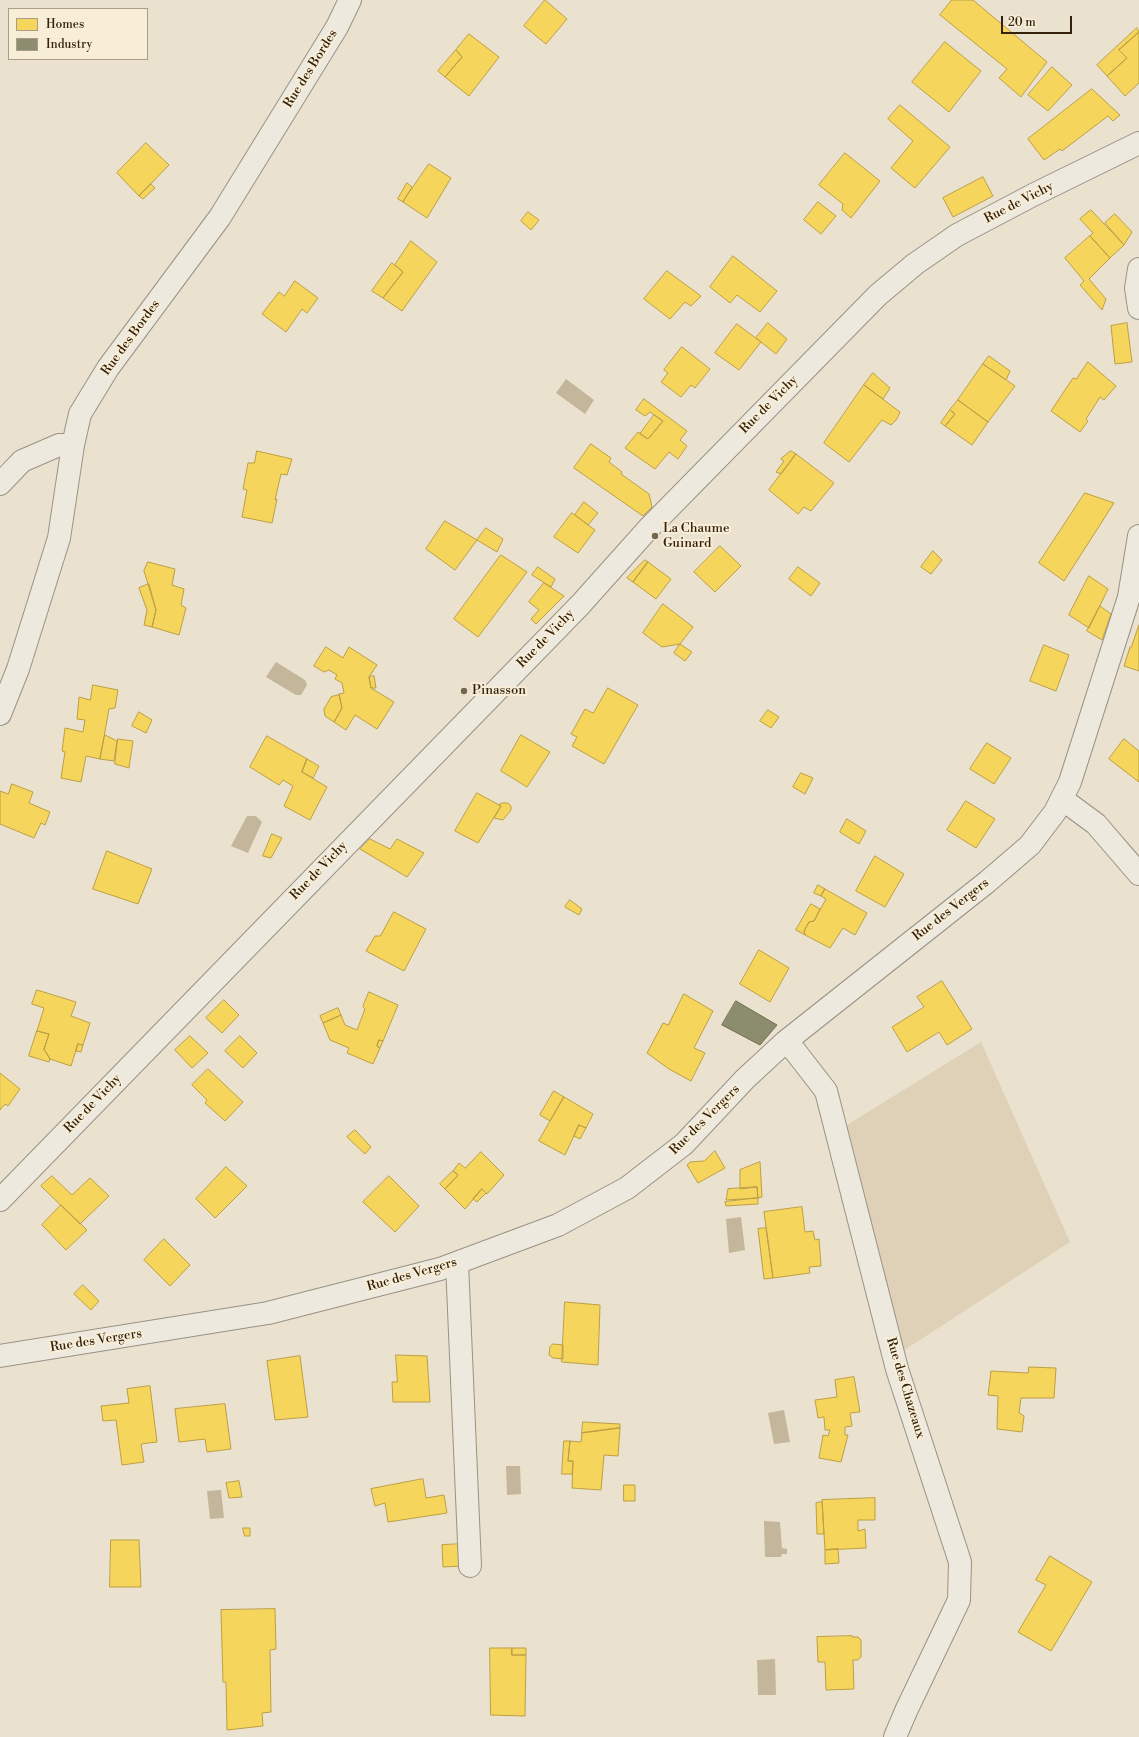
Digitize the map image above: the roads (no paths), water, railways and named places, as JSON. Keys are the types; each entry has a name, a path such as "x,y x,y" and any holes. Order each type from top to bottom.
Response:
{"street":[{"name":"Rue des Bordes","path":"0,714 18,668 59,538 73,445 80,414 108,368 220,217 337,27 350,0"},
{"name":"Rue de Vichy","path":"0,1200 580,605 648,529 878,295 915,264 957,234 1139,143"},
{"path":"1139,269 1136,288 1139,308"},
{"path":"0,484 22,461 59,445 73,445"},
{"name":"Rue des Vergers","path":"0,1356 268,1313 440,1269 558,1225 628,1188 684,1144 745,1079 785,1042 987,882 1030,845 1055,812 1070,782 1128,597 1139,536"},
{"path":"1062,799 1096,824 1139,874"},
{"name":"Rue des Chazeaux","path":"785,1042 795,1051 826,1091 898,1369 960,1562 959,1600 895,1737"},
{"path":"457,1263 470,1566"}],"place":[{"name":"La Chaume Guinard","path":"655,536"},
{"name":"Pinasson","path":"464,691"}]}
